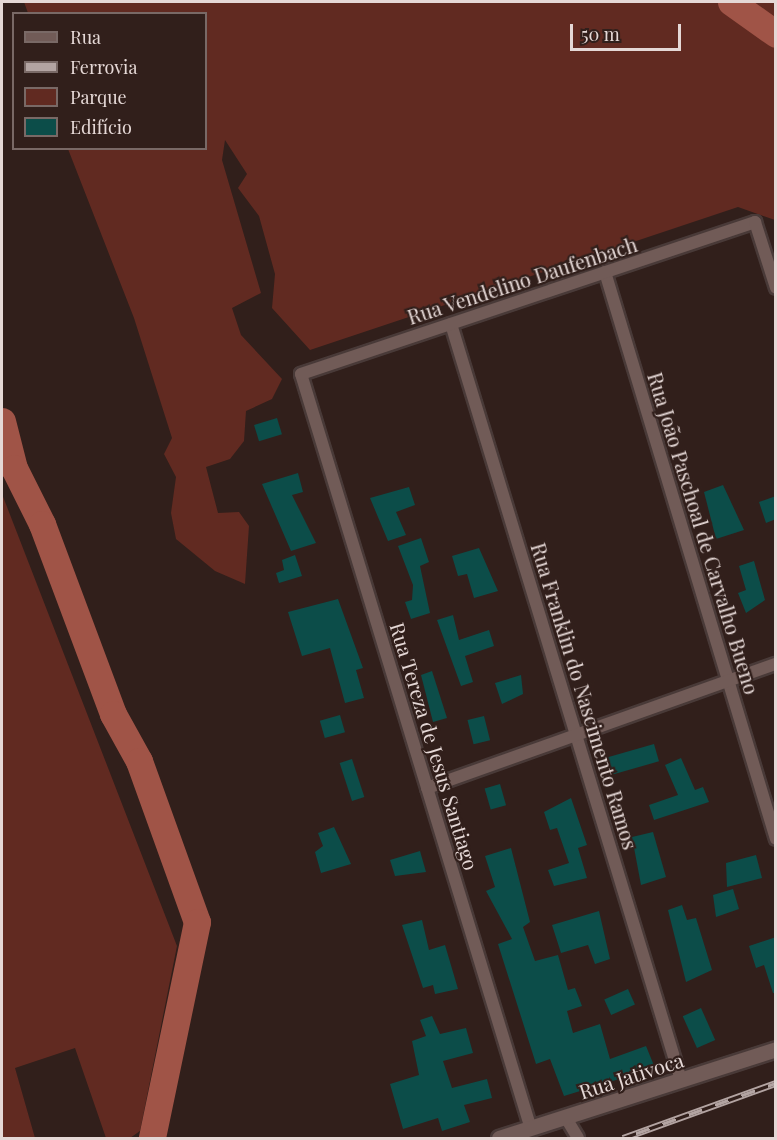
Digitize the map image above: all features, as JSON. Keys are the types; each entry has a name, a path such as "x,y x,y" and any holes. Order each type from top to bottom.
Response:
{"street":[{"name":"Rua Vendelino Daufenbach","path":"301,374 755,222 776,288"},
{"name":"Rua João Paschoal de Carvalho Bueno","path":"605,273 776,839"},
{"name":"Rua Franklin do Nascimento Ramos","path":"451,324 681,1080"},
{"name":"Rua Tereza de Jesus Santiago","path":"301,374 531,1129"},
{"path":"427,788 776,664"},
{"name":"Rua Jativoca","path":"499,1138 566,1119 776,1049"},
{"path":"566,1119 578,1138"}],"green space":[{"path":"24,2 775,2 775,220 738,207 310,350 272,308 275,274 259,216 238,188 247,174 225,140 222,160 261,293 232,308 241,335 282,379 272,399 246,411 244,441 230,459 206,467 218,513 239,512 249,526 245,584 215,571 176,539 171,513 176,477 164,454 172,438 134,318 68,150 207,150 207,12 28,12"},
{"path":"2,494 177,946 140,1131 130,1138 106,1138 75,1048 15,1068 35,1138 2,1138"}],"building":[{"path":"277,418 282,434 259,441 254,425"},
{"path":"298,473 303,492 292,495 316,543 291,551 262,484"},
{"path":"723,485 744,530 716,539 704,492"},
{"path":"409,487 415,505 396,512 406,535 388,541 370,498"},
{"path":"776,496 776,519 766,523 759,502"},
{"path":"421,538 429,562 420,566 430,613 411,619 405,602 412,600 413,585 398,546"},
{"path":"479,548 498,591 474,598 467,574 458,576 452,556"},
{"path":"295,555 302,576 279,583 276,573 284,570 282,560"},
{"path":"754,561 765,600 746,613 738,593 746,590 739,566"},
{"path":"338,599 363,668 356,670 364,698 345,703 330,648 302,656 288,612"},
{"path":"453,615 459,640 489,630 494,646 465,656 473,682 461,686 437,620"},
{"path":"432,671 447,718 433,722 421,675"},
{"path":"521,675 523,694 502,704 495,683"},
{"path":"340,715 345,732 325,738 320,721"},
{"path":"484,716 490,740 474,744 468,720"},
{"path":"654,744 659,761 612,775 607,758"},
{"path":"681,758 695,790 703,787 709,802 654,820 649,805 678,795 665,765"},
{"path":"352,759 364,797 352,801 340,763"},
{"path":"500,784 506,805 491,810 485,788"},
{"path":"571,798 587,845 578,848 587,878 554,886 548,870 569,863 557,828 550,830 544,812"},
{"path":"334,827 351,864 321,873 315,852 323,846 318,833"},
{"path":"653,832 666,877 641,885 632,837"},
{"path":"511,848 530,922 523,927 535,961 558,955 568,990 575,988 582,1006 567,1011 573,1033 600,1024 610,1059 646,1046 655,1068 564,1096 550,1059 536,1064 498,944 512,939 486,891 495,887 485,856"},
{"path":"420,851 426,872 395,876 390,860"},
{"path":"756,855 762,878 727,887 726,863"},
{"path":"733,889 739,909 716,917 713,895"},
{"path":"682,905 687,920 696,918 712,970 686,982 668,910"},
{"path":"599,911 610,959 595,964 588,945 561,953 552,925"},
{"path":"422,920 429,950 445,945 458,989 435,994 433,985 423,988 402,925"},
{"path":"776,937 776,993 773,993 764,965 756,968 749,946"},
{"path":"628,989 635,1005 611,1015 604,1000"},
{"path":"701,1008 715,1040 697,1048 683,1016"},
{"path":"432,1016 440,1034 466,1028 473,1053 443,1061 452,1088 487,1079 492,1098 464,1105 470,1122 442,1131 438,1118 403,1129 390,1084 419,1075 412,1041 426,1036 420,1020"}],"waterway":[{"path":"731,2 776,34"},
{"path":"2,421 14,468 42,524 113,714 139,761 197,922 152,1138"}],"railway":[{"path":"623,1138 776,1083"}]}
